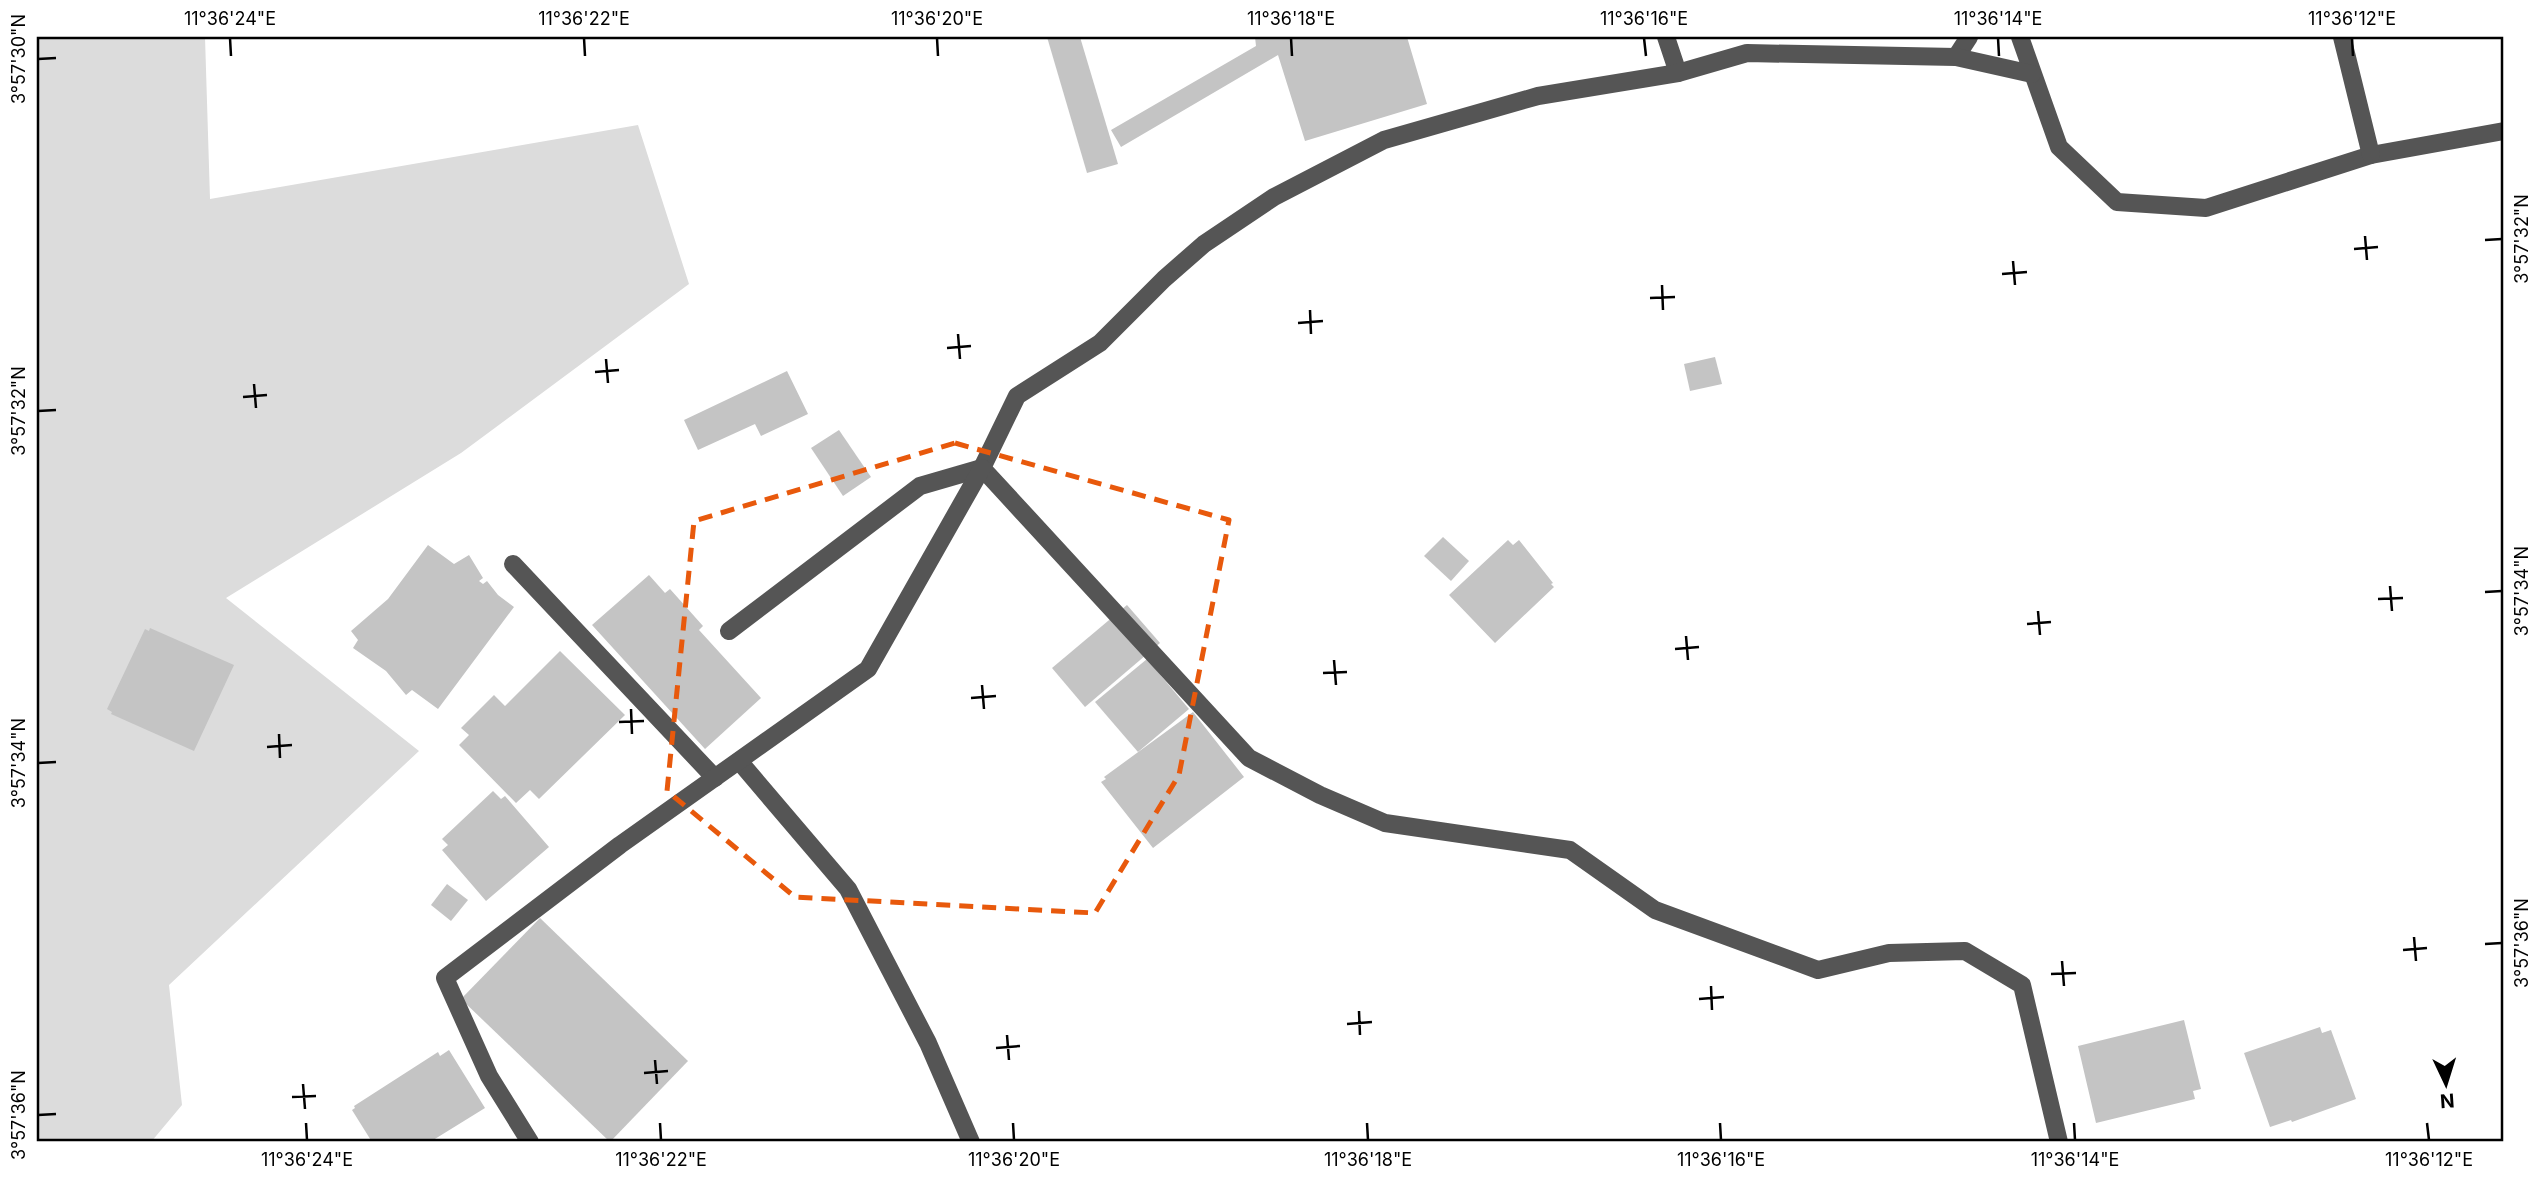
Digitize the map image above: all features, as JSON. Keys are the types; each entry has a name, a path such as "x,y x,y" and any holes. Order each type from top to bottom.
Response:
{"street":[{"path":"1666,37 1678,73"},
{"path":"1956,57 1969,37"},
{"path":"2020,37 2059,147 2118,202 2206,208 2371,155 2504,131"},
{"path":"2342,37 2371,155"},
{"path":"530,1142 489,1076 445,978 620,845 868,669 982,468 1017,396 1100,343 1164,279 1204,244 1274,197 1384,139 1538,96 1678,73 1747,53 1956,57 2032,74"},
{"path":"729,631 920,486 982,468"},
{"path":"982,468 1249,758 1320,795 1385,823 1570,850 1655,910 1818,970 1889,953 1965,951 2022,985 2059,1142"},
{"path":"513,564 715,778"},
{"path":"739,761 848,889 928,1043 971,1142"}],"highlighted area":[{"path":"955,443 1229,520 1179,775 1095,913 795,897 667,791 694,521"}],"shaded area":[{"path":"37,37 205,37 210,199 638,125 689,284 461,453 226,598 419,751 169,985 182,1105 151,1142 37,1142"}],"building":[{"path":"1047,37 1080,37 1118,164 1087,173"},
{"path":"1255,37 1407,37 1427,104 1305,141 1278,55 1121,147 1111,130 1256,46"},
{"path":"1715,357 1722,384 1690,391 1684,364"},
{"path":"787,371 808,414 761,436 755,424 698,450 684,420"},
{"path":"839,430 871,477 843,496 811,448"},
{"path":"1443,537 1469,561 1451,581 1424,556"},
{"path":"1508,540 1513,545 1519,540 1554,587 1495,643 1449,595"},
{"path":"428,545 454,564 469,555 483,578 479,581 483,584 487,581 498,595 514,607 438,709 412,690 406,695 386,671 353,648 358,640 351,631 388,599"},
{"path":"649,575 665,593 670,589 703,626 699,630 761,698 705,749 592,625"},
{"path":"1127,605 1160,643 1085,707 1052,668"},
{"path":"150,628 234,665 194,751 111,714 107,709 145,629 149,631"},
{"path":"560,651 625,715 539,799 530,790 516,803 459,745 469,735 461,728 494,695 505,706"},
{"path":"1147,659 1189,709 1138,752 1095,702"},
{"path":"1193,712 1244,777 1153,848 1101,782 1106,779 1104,777"},
{"path":"493,791 501,799 505,796 549,847 486,901 442,850 448,845 442,839"},
{"path":"447,884 468,900 451,921 431,905"},
{"path":"540,918 688,1061 610,1142 461,999"},
{"path":"2184,1020 2201,1089 2193,1091 2195,1099 2096,1123 2078,1046"},
{"path":"2320,1027 2322,1033 2331,1030 2356,1099 2270,1127 2244,1053"},
{"path":"449,1050 485,1108 430,1142 372,1142 352,1110 354,1106 438,1052 440,1056"}]}
